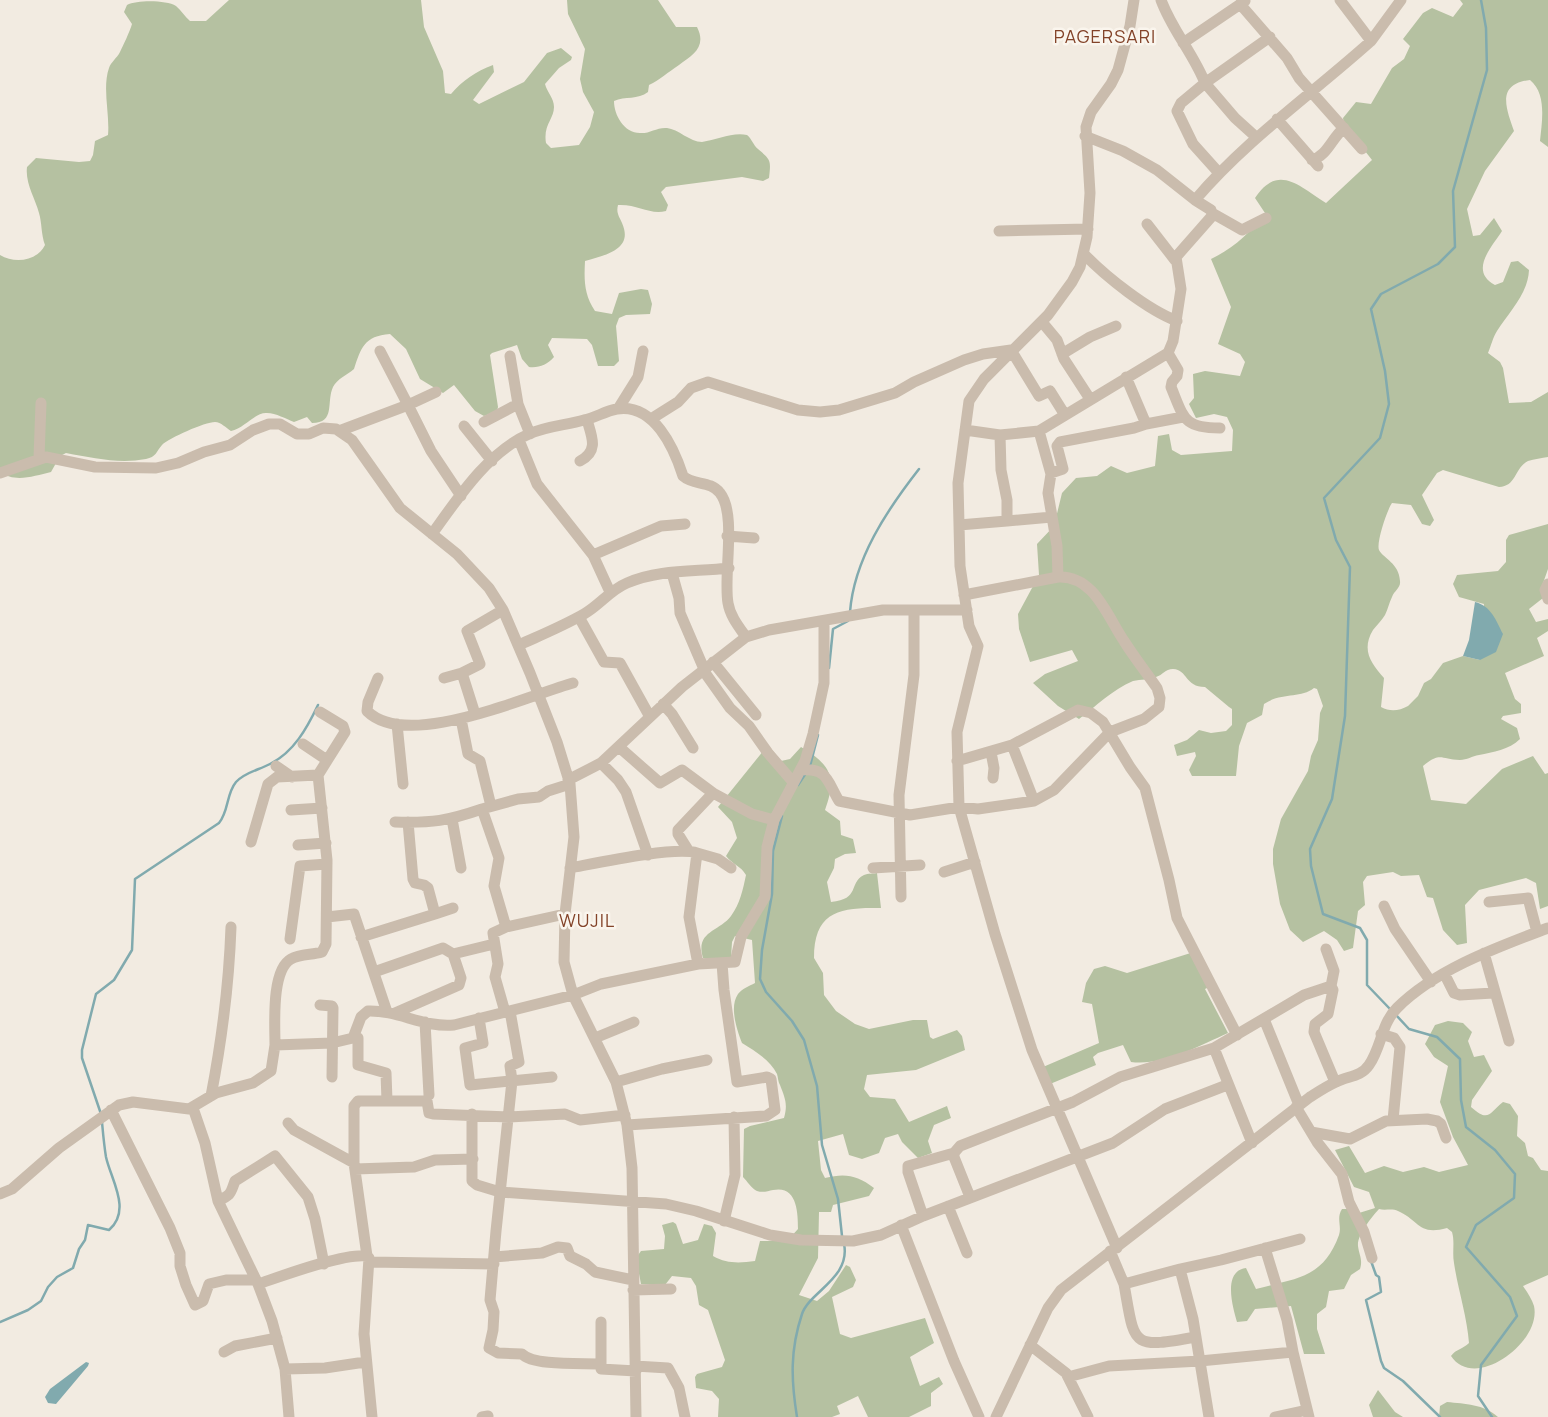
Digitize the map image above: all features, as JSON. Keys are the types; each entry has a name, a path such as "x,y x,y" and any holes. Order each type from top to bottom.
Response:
{"street":[{"path":"1134,0 1130,26 1118,70 1087,120 1085,136 1090,193 1088,230 1084,254 1072,282 1042,322 1011,350 968,401 958,483 960,566 970,631 978,646 958,732 956,761 959,807 1024,1027 1113,1250 1124,1284 1132,1331 1138,1338 1152,1343 1196,1337"},
{"path":"1161,0 1183,43 1197,62 1205,83 1256,137"},
{"path":"1340,0 1371,41"},
{"path":"1196,200 1219,172 1256,137 1312,93 1371,41 1401,0"},
{"path":"1183,43 1243,2 1312,93 1362,149"},
{"path":"1219,172 1193,144 1177,111 1181,103 1205,83 1270,37"},
{"path":"1277,119 1315,163 1322,156 1335,135 1344,128"},
{"path":"1085,136 1123,151 1158,170 1212,213 1242,230 1266,218"},
{"path":"1175,260 1183,248 1210,219 1212,213"},
{"path":"965,430 1000,435 1039,431 1168,353 1177,321 1181,283 1175,260 1147,224"},
{"path":"999,231 1088,230"},
{"path":"1084,254 1095,266 1150,307 1177,321"},
{"path":"1042,322 1057,340 1062,354 1090,399"},
{"path":"1062,354 1090,337 1116,326"},
{"path":"1011,350 1039,396 1050,391 1065,415"},
{"path":"651,420 678,402 691,388 708,382 798,410 820,412 839,410 895,393 914,382 964,360 983,354 1011,350"},
{"path":"380,351 430,451 461,496"},
{"path":"618,409 638,377 643,351"},
{"path":"1168,353 1179,373 1172,382 1171,387 1183,417 1196,427 1220,428"},
{"path":"510,356 518,404 530,434"},
{"path":"1126,378 1146,424"},
{"path":"0,473 10,471 39,458 51,457 96,467 156,468 178,463 204,452 230,445 253,430 269,424 280,424 297,434 309,434 323,428 339,430 408,405 436,392"},
{"path":"39,458 41,403"},
{"path":"484,422 518,404"},
{"path":"432,534 461,496 492,461 519,440 530,434 587,420 618,409 642,414 651,420 665,436 679,463 683,476 692,482 714,486 723,497 727,513 728,605 746,637"},
{"path":"1051,473 1063,469 1057,446 1060,442 1183,417"},
{"path":"580,461 588,456 593,446 587,420"},
{"path":"464,426 492,461"},
{"path":"339,430 352,440 400,508 476,573 503,610 538,693 569,782 574,821 564,914 564,956 572,995 616,1082 626,1120 632,1202 636,1417"},
{"path":"1039,431 1051,473 1048,493 1057,546 1058,577"},
{"path":"1000,435 1001,470 1007,500 1007,521"},
{"path":"519,440 537,484 593,555 610,592"},
{"path":"959,525 1052,517"},
{"path":"593,555 662,526 685,524"},
{"path":"727,536 754,538"},
{"path":"519,645 579,617 610,592 639,578 657,574 729,568"},
{"path":"672,573 679,598 680,613 730,708 749,726 768,753 794,782"},
{"path":"801,770 820,771 825,775 839,801 899,814 910,815 959,807 978,808 1034,801 1054,790 1110,732 1152,714 1159,707 1159,693 1122,638 1111,616 1101,602 1076,580 1067,576 1058,577 964,596"},
{"path":"1548,584 1545,590 1548,599"},
{"path":"444,678 480,664 467,633 468,628 503,610"},
{"path":"395,822 429,823 452,819 518,798 536,798 569,782 601,763 663,704 746,637 769,630 883,610 967,610"},
{"path":"901,897 900,779 914,675 914,611"},
{"path":"579,617 604,662 620,663 650,717"},
{"path":"275,1045 348,1040 355,1037 364,1013 391,1012 446,1026 572,995 601,984 698,964 735,962 741,937 764,897 768,847 774,820 801,770 813,734 824,683 824,621"},
{"path":"707,667 756,715"},
{"path":"462,672 475,714"},
{"path":"378,678 368,702 368,710 397,724 433,724 461,719 572,683"},
{"path":"663,704 672,714 693,748"},
{"path":"956,761 1012,745 1078,710 1091,713 1110,732 1148,795 1177,918 1237,1035"},
{"path":"0,1194 12,1189 60,1148 106,1114 128,1102 177,1109 193,1108 219,1092 249,1086 268,1073 273,1064 276,996 282,972 291,959 322,952 326,944 327,864 318,775 346,732 343,726 320,712"},
{"path":"461,719 468,754 480,761 486,807 499,858 494,886 506,927"},
{"path":"397,724 403,784"},
{"path":"303,744 327,760"},
{"path":"1012,745 1034,801"},
{"path":"619,747 660,782 682,770 714,793 752,814 774,820"},
{"path":"991,752 994,768 993,778"},
{"path":"601,763 618,780 626,792 648,855"},
{"path":"276,766 292,777"},
{"path":"251,842 268,784 277,778 318,775"},
{"path":"698,964 689,918 693,852 678,834 678,830 714,793"},
{"path":"290,810 322,808"},
{"path":"452,819 461,868"},
{"path":"408,822 413,879 415,883 428,888 435,914"},
{"path":"298,845 326,843"},
{"path":"570,868 648,855 693,852 718,859 731,868"},
{"path":"944,872 975,862"},
{"path":"290,939 300,867 304,864 327,864"},
{"path":"873,868 920,865"},
{"path":"996,1417 1048,1308 1061,1290 1298,1106 1335,1082 1358,1075 1368,1066 1378,1046 1388,1018 1431,982 1484,953 1542,930 1528,898 1489,902"},
{"path":"1384,906 1394,929 1431,982"},
{"path":"362,937 453,908"},
{"path":"327,918 354,914 374,972 391,1012"},
{"path":"564,914 494,931 494,944 498,964 495,977 507,1011 519,1060 510,1065 512,1081 490,1300 494,1312 489,1348 492,1352 517,1352 537,1361 600,1364"},
{"path":"211,1096 224,1023 230,972 231,927"},
{"path":"374,972 443,948 454,954 494,944"},
{"path":"1326,949 1334,971 1331,986 1333,990 1329,1011 1315,1024 1314,1032 1335,1082"},
{"path":"1484,953 1494,983 1493,992 1509,1041"},
{"path":"391,1012 459,985 461,978 454,954"},
{"path":"372,1417 365,1362 364,1334 369,1259 355,1166 355,1103 358,1101 387,1100 428,1102 429,1113 433,1114 472,1114 509,1117 565,1114 580,1120 766,1116 775,1110 771,1079 738,1082 724,990 722,963"},
{"path":"1445,975 1454,992 1460,995 1493,992"},
{"path":"923,1216 908,1172 908,1166 954,1153 969,1142 1058,1109 1098,1091 1120,1077 1214,1048 1304,995 1331,986"},
{"path":"320,1005 333,1006 332,1077"},
{"path":"479,1018 483,1043 465,1048 469,1084 471,1086 552,1077"},
{"path":"1264,1019 1298,1106 1311,1132 1342,1174 1350,1202 1364,1232 1372,1258"},
{"path":"425,1022 429,1095"},
{"path":"595,1038 634,1022"},
{"path":"1381,1034 1394,1038 1400,1047 1393,1120"},
{"path":"355,1037 358,1038 358,1071 385,1071 387,1100"},
{"path":"1214,1048 1227,1085 1252,1143"},
{"path":"616,1082 662,1069 707,1060"},
{"path":"472,1114 474,1184 500,1192 666,1204 783,1238 842,1242 881,1235 948,1206 1120,1140 1150,1118 1173,1105 1227,1085"},
{"path":"193,1108 204,1143 218,1201 257,1282 277,1338 285,1369 289,1417"},
{"path":"106,1114 170,1228 180,1253 180,1266 186,1285 195,1305 203,1301 209,1284 215,1281 257,1282 324,1264 369,1259 494,1260 542,1253 558,1247 567,1248 570,1256 586,1264 595,1272 633,1285 671,1289"},
{"path":"724,1221 735,1174 734,1117"},
{"path":"1311,1132 1350,1139 1376,1125 1393,1120 1437,1120 1441,1124 1446,1138"},
{"path":"288,1123 294,1130 355,1166 414,1167 435,1160 473,1159"},
{"path":"954,1153 970,1198"},
{"path":"218,1201 230,1195 234,1190 235,1181 275,1156 308,1197 324,1264"},
{"path":"948,1206 967,1253"},
{"path":"901,1225 954,1361 979,1417"},
{"path":"1124,1284 1300,1239"},
{"path":"1265,1248 1287,1320 1308,1414 1275,1417"},
{"path":"1180,1269 1187,1290 1209,1417"},
{"path":"601,1322 601,1370 668,1368 679,1388 685,1417"},
{"path":"224,1352 235,1346 277,1338"},
{"path":"1030,1345 1054,1362 1068,1377 1088,1417"},
{"path":"1068,1377 1109,1366 1200,1361 1293,1352"},
{"path":"285,1369 325,1368 365,1362"}],"green space":[{"path":"229,0 421,0 424,27 443,71 445,93 451,94 470,77 493,65 494,72 473,100 479,104 524,82 547,53 561,48 572,57 571,60 559,68 545,84 554,107 545,137 546,143 551,148 579,145 590,127 594,112 583,92 580,79 585,49 568,14 567,0 658,0 676,27 697,27 700,34 699,45 689,58 649,85 648,92 640,96 614,101 616,112 621,122 625,127 634,132 643,133 667,128 702,142 730,135 747,135 769,161 769,178 763,181 742,177 666,187 661,192 668,205 666,211 654,212 632,206 618,205 618,212 625,232 621,245 616,250 585,261 585,281 591,305 595,311 612,314 619,293 641,289 648,290 652,304 650,314 626,315 619,318 616,326 619,361 614,366 598,366 592,345 587,339 552,338 548,345 554,357 546,364 536,367 529,367 522,359 517,345 492,353 490,355 498,407 497,411 484,416 475,411 454,385 443,393 420,379 406,349 390,334 381,335 374,337 365,344 354,369 335,384 331,393 329,411 327,416 320,422 312,423 307,417 294,422 274,414 263,413 231,431 217,422 196,427 166,442 154,456 146,459 116,461 66,453 60,456 51,472 25,478 6,475 0,472 0,255 19,260 31,258 37,255 45,245 39,213 27,179 27,167 36,158 79,162 90,161 95,141 108,135 107,76 110,66 120,52 132,24 124,12 127,5 144,2 171,4 176,6 190,21 206,21"},
{"path":"1460,0 1548,0 1548,147 1540,141 1542,108 1539,93 1530,80 1519,82 1512,86 1506,98 1508,114 1514,131 1485,171 1467,209 1473,236 1480,235 1494,218 1502,231 1485,259 1483,266 1487,279 1495,285 1503,282 1511,262 1518,261 1529,270 1522,295 1496,333 1488,353 1500,362 1503,368 1509,403 1531,402 1548,392 1548,457 1535,459 1523,464 1509,484 1499,487 1443,470 1437,473 1422,495 1434,520 1430,526 1422,524 1411,505 1392,503 1382,526 1378,546 1381,553 1397,570 1400,583 1385,615 1369,637 1368,650 1375,667 1384,678 1381,707 1391,710 1398,710 1408,706 1418,696 1424,683 1431,679 1443,663 1463,656 1480,660 1484,604 1459,597 1453,584 1457,575 1498,571 1506,562 1506,540 1509,535 1548,524 1548,569 1542,586 1543,598 1529,609 1536,622 1548,619 1548,631 1537,638 1544,656 1505,673 1515,699 1521,704 1521,713 1503,716 1501,719 1517,728 1520,739 1511,746 1495,752 1463,760 1441,757 1429,761 1423,766 1431,800 1466,804 1502,769 1533,756 1545,774 1548,773 1548,906 1540,909 1536,883 1526,878 1479,890 1465,905 1467,943 1457,945 1443,930 1433,898 1427,897 1419,875 1401,876 1393,872 1367,876 1363,882 1365,905 1358,911 1353,948 1344,951 1337,940 1324,931 1303,942 1290,930 1280,904 1273,864 1273,849 1281,819 1308,771 1311,756 1318,740 1320,713 1323,706 1317,689 1314,688 1303,693 1277,698 1264,704 1262,715 1247,723 1239,746 1236,776 1192,776 1189,770 1196,756 1195,752 1177,756 1174,745 1187,740 1199,730 1211,733 1226,731 1232,725 1232,709 1205,687 1190,682 1182,672 1173,669 1153,678 1126,684 1111,693 1079,719 1058,706 1033,683 1045,674 1078,661 1072,650 1030,662 1019,629 1018,614 1039,575 1037,544 1054,526 1062,493 1076,478 1097,476 1111,466 1127,473 1155,466 1158,436 1169,434 1172,450 1181,455 1232,451 1233,430 1227,417 1214,414 1196,418 1189,404 1194,398 1193,374 1205,371 1240,376 1245,362 1240,354 1218,344 1231,307 1211,259 1234,245 1265,213 1255,198 1264,187 1272,182 1280,180 1289,181 1326,203 1372,160 1344,124 1343,118 1356,102 1371,104 1392,68 1404,59 1410,46 1403,39 1423,13 1432,8 1453,17 1463,4"},
{"path":"768,745 781,761 790,759 801,747 819,760 829,773 831,789 825,810 840,821 841,835 853,839 856,853 845,854 835,859 834,868 827,882 831,902 847,898 859,878 867,874 877,873 881,908 842,911 824,921 819,930 815,942 814,958 823,973 824,995 836,1011 855,1024 869,1029 913,1020 927,1020 930,1037 933,1039 957,1030 962,1036 965,1050 916,1070 867,1075 864,1089 870,1097 895,1099 909,1122 947,1106 951,1118 934,1125 928,1141 932,1153 918,1158 902,1142 898,1134 885,1138 879,1153 862,1159 849,1155 843,1134 818,1141 821,1170 825,1178 851,1176 862,1180 874,1188 869,1196 833,1205 831,1212 819,1212 818,1258 799,1295 817,1301 829,1291 846,1265 850,1267 856,1280 853,1287 832,1297 840,1334 851,1338 925,1318 934,1343 910,1357 920,1386 939,1377 943,1384 931,1393 931,1406 909,1417 868,1417 858,1396 837,1406 840,1414 832,1417 718,1417 719,1399 712,1391 696,1388 695,1377 697,1374 722,1367 725,1360 708,1310 699,1305 696,1286 691,1278 672,1276 665,1285 641,1284 636,1258 641,1251 664,1249 665,1236 662,1225 673,1222 676,1224 683,1244 698,1240 704,1224 712,1226 716,1233 713,1256 728,1262 755,1261 760,1241 787,1241 798,1229 794,1201 787,1192 781,1190 757,1191 743,1177 744,1129 784,1118 786,1109 785,1097 777,1074 766,1060 742,1043 735,1019 735,999 744,989 755,983 752,940 735,936 732,942 731,958 711,960 703,958 701,949 705,937 731,916 741,896 746,875 742,869 726,856 737,838 732,822 718,807"},
{"path":"1197,951 1213,985 1205,989 1228,1033 1181,1054 1156,1061 1131,1062 1123,1045 1098,1053 1093,1057 1096,1065 1050,1084 1043,1067 1099,1043 1092,1004 1082,1002 1086,983 1094,969 1105,966 1127,973"},
{"path":"1448,1021 1463,1023 1472,1032 1468,1041 1474,1057 1484,1055 1492,1071 1472,1100 1471,1107 1482,1115 1488,1115 1503,1102 1510,1104 1518,1116 1517,1136 1525,1143 1528,1156 1533,1158 1541,1170 1548,1171 1548,1275 1523,1286 1534,1306 1534,1320 1528,1334 1518,1347 1504,1358 1490,1365 1475,1368 1462,1366 1451,1356 1469,1343 1454,1263 1452,1232 1447,1228 1437,1230 1424,1229 1398,1211 1379,1209 1362,1232 1358,1242 1361,1260 1360,1269 1351,1275 1344,1289 1329,1291 1326,1307 1317,1314 1317,1329 1325,1354 1304,1354 1291,1306 1255,1309 1247,1321 1237,1322 1231,1291 1234,1276 1239,1271 1246,1268 1256,1289 1296,1279 1316,1269 1332,1250 1339,1235 1339,1216 1342,1209 1356,1209 1359,1213 1375,1208 1369,1192 1354,1187 1335,1150 1349,1146 1365,1173 1384,1166 1403,1172 1424,1167 1439,1172 1468,1165 1453,1137 1440,1102 1448,1066 1434,1057 1425,1044 1435,1025"},
{"path":"1378,1390 1395,1412 1403,1417 1373,1417 1369,1405"},
{"path":"1447,1402 1487,1409 1498,1417 1439,1417 1440,1406"}],"water":[{"path":"1475,602 1489,610 1503,634 1496,652 1480,660 1463,656 1469,640"},
{"path":"86,1362 89,1363 88,1366 56,1404 48,1403 45,1397 50,1389"}],"waterway":[{"path":"1390,1009 1367,985 1367,940 1360,928 1323,914 1311,866 1310,849 1332,799 1345,716 1350,567 1336,540 1324,498 1380,438 1389,404 1385,371 1371,309 1381,294 1438,264 1455,247 1453,191 1487,70 1486,28 1481,0"},
{"path":"850,612 853,592 865,554 884,518 919,469"},
{"path":"829,668 833,629 848,621"},
{"path":"101,1114 82,1058 82,1050 96,994 114,980 132,950 135,879 219,823 236,782 252,771 279,759 286,753 299,739 318,705"},
{"path":"810,766 818,735"},
{"path":"798,785 806,773"},
{"path":"782,816 773,851 772,894 762,950 760,979 766,992 792,1021 804,1040 817,1086 822,1145 838,1199 842,1236"},
{"path":"1396,1015 1409,1029 1437,1037 1460,1059 1461,1100 1466,1127 1495,1150 1515,1174 1514,1198 1476,1225 1466,1247 1510,1297 1517,1316 1481,1365 1478,1396 1492,1417"},
{"path":"0,1322 28,1310 41,1301 48,1287 57,1277 73,1268 79,1249 85,1240 88,1225 109,1230 116,1222 119,1213 118,1195 106,1157 102,1122"},
{"path":"797,1417 793,1365 798,1327 806,1306 836,1275 841,1266 844,1256 844,1244"},
{"path":"1371,1261 1376,1275 1379,1277 1381,1292 1366,1300 1384,1368 1403,1381 1440,1417"}],"district":[{"name":"PAGERSARI","path":"1105,37"},
{"name":"WUJIL","path":"587,921"}]}
